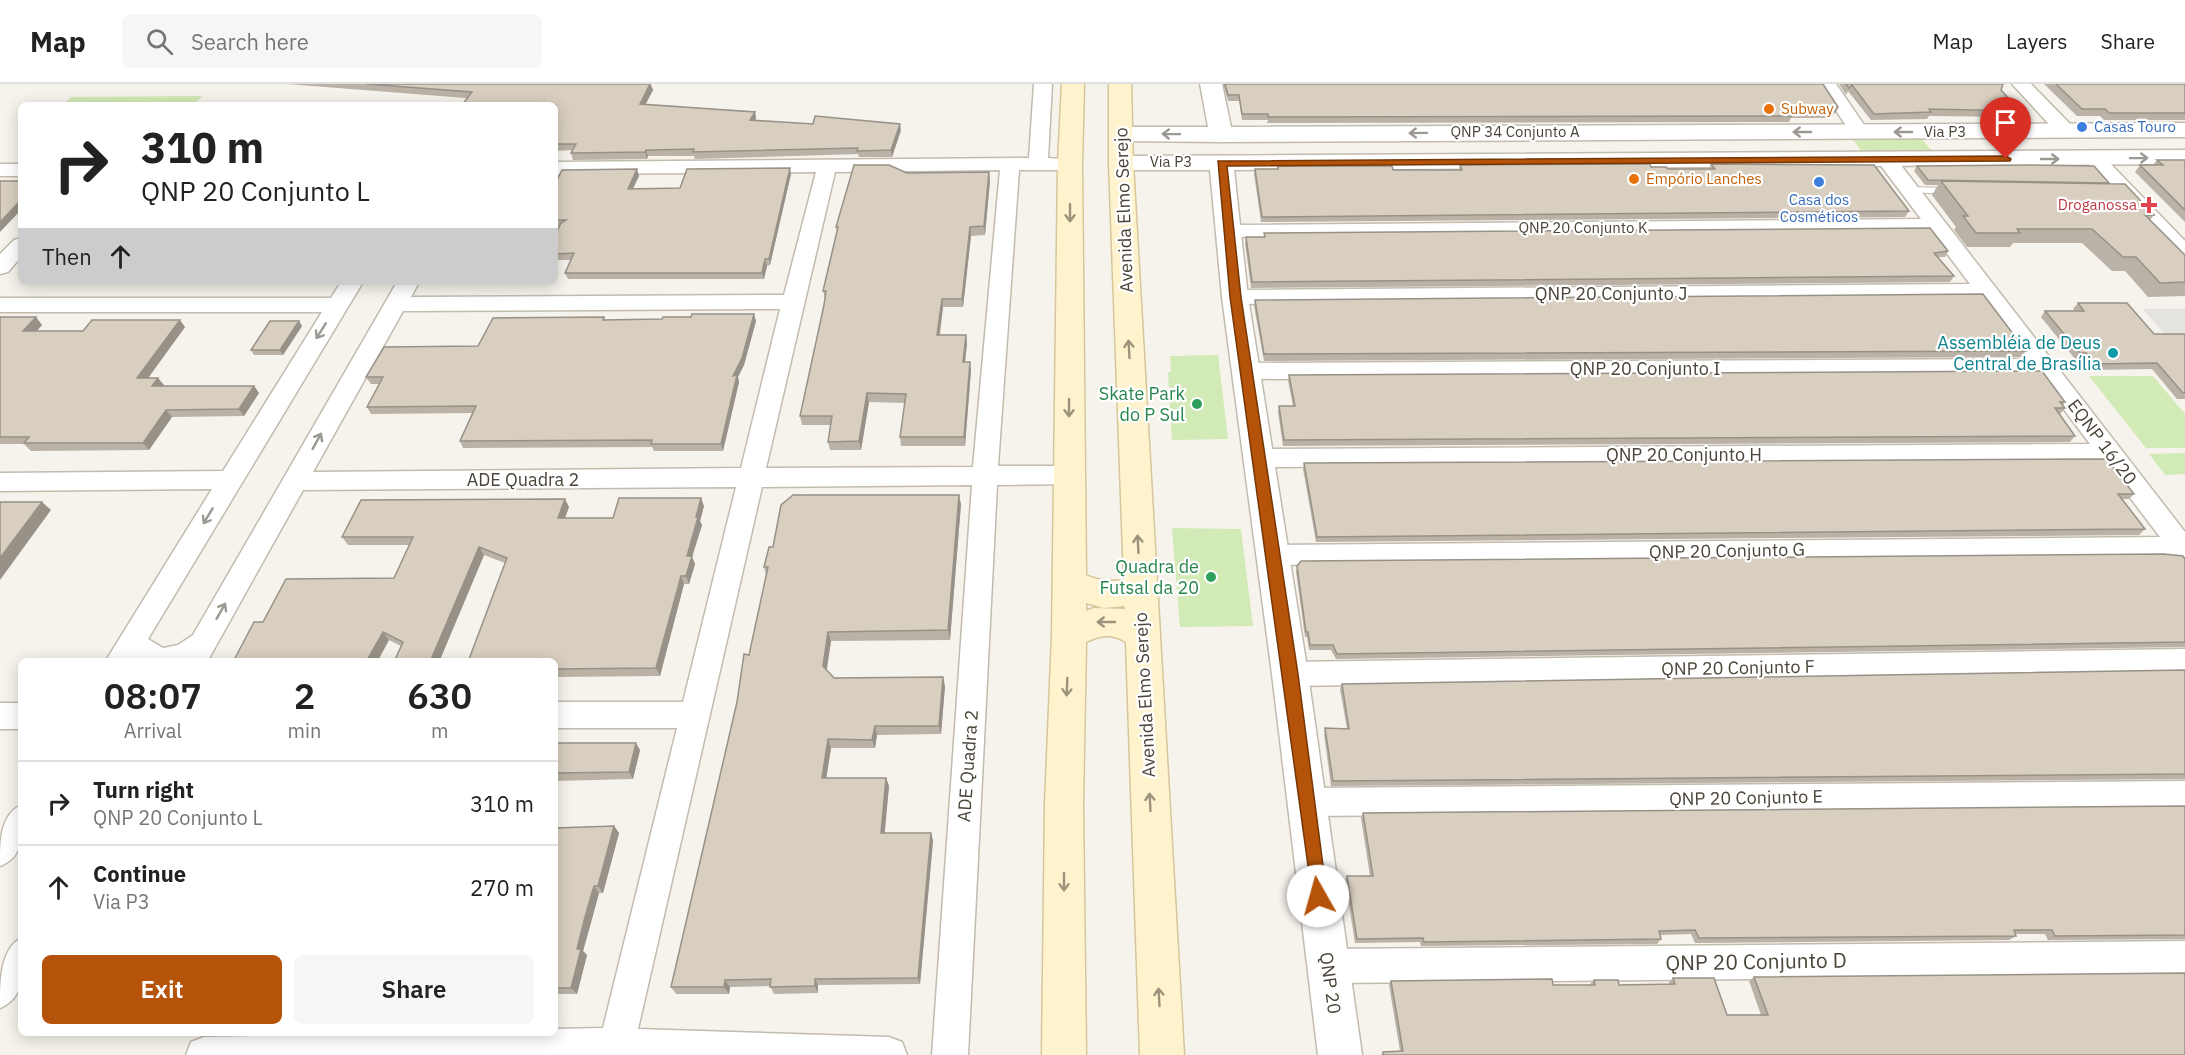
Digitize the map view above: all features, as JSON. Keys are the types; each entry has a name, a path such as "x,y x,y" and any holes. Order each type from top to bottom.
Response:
{"main road":[{"path":"1064,1055 1064,804 1069,635 1070,164 1073,84"},
{"name":"Avenida Elmo Serejo","path":"1120,84 1162,1055"},
{"path":"1069,582 1087,591 1106,596 1125,595 1140,587"},
{"path":"1069,635 1094,622 1121,622 1143,635"}],"street":[{"path":"1038,165 1043,84"},
{"path":"1211,84 1221,149"},
{"path":"1827,84 1860,132"},
{"path":"2021,84 2067,131"},
{"name":"Via P3","path":"1860,132 2185,130"},
{"path":"1536,131 1558,140 1562,148 1557,160"},
{"name":"QNP 34 Conjunto A","path":"1221,149 1536,131 1860,132"},
{"path":"1607,131 1588,138 1586,146 1593,154 1611,160"},
{"name":"Via P3","path":"1121,148 1557,160 2185,157"},
{"name":"QNP 20","path":"1221,149 1235,297 1274,555 1340,1055"},
{"path":"2094,158 2121,193 2157,224 2185,253"},
{"name":"EQNP 16/20","path":"1886,159 2183,549"},
{"name":"ADE Quadra 2","path":"950,1055 986,477 1010,164"},
{"path":"558,168 1070,164"},
{"path":"615,1051 827,166"},
{"path":"0,170 18,170"},
{"path":"2157,224 2185,224"},
{"name":"QNP 20 Conjunto K","path":"1230,231 1936,225"},
{"path":"0,267 18,247"},
{"path":"151,658 125,652 350,285"},
{"path":"170,658 198,652 406,285"},
{"name":"QNP 20 Conjunto J","path":"1235,297 1987,291"},
{"path":"395,304 793,302"},
{"path":"0,305 337,305"},
{"name":"QNP 20 Conjunto I","path":"1246,371 2044,367"},
{"name":"QNP 20 Conjunto H","path":"1259,458 2110,453"},
{"name":"ADE Quadra 2","path":"295,480 1069,476"},
{"path":"0,482 229,480"},
{"name":"QNP 20 Conjunto G","path":"1274,555 2183,549"},
{"name":"QNP 20 Conjunto F","path":"1290,674 2185,661"},
{"path":"558,715 694,715"},
{"path":"0,716 18,716"},
{"name":"QNP 20 Conjunto E","path":"1306,802 2185,795"},
{"path":"0,851 18,824"},
{"name":"QNP 20 Conjunto D","path":"1328,966 2185,958"},
{"path":"0,991 18,960"},
{"path":"204,1055 615,1051 890,1055"}],"lane":[{"path":"1910,190 1967,191"}],"green space":[{"path":"202,96 197,102 66,102 71,97"},
{"path":"1852,138 1921,138 1931,150 1861,151"},
{"name":"Skate Park do P Sul","path":"1218,355 1228,439 1172,440 1168,372 1171,372 1170,356"},
{"path":"2089,376 2153,376 2185,414 2185,448 2146,448"},
{"path":"2185,453 2185,474 2165,475 2149,454"},
{"name":"Quadra de Futsal da 20","path":"1172,528 1241,529 1253,626 1180,627"}],"shaded area":[{"path":"2143,309 2185,309 2185,337 2167,337"}],"building":[{"path":"366,84 650,84 640,104 755,112 750,120 813,124 815,116 900,124 891,150 857,151 858,148 693,152 694,149 571,153 576,144 558,144 558,102 464,102 472,92"},
{"path":"1225,84 1823,84 1838,107 1835,112 1790,112 1792,116 1268,117 1268,114 1242,114 1239,95 1228,95"},
{"path":"1846,84 2003,84 2001,90 2020,111 1929,109 1931,112 1874,114 1852,85 1849,88"},
{"path":"2056,84 2185,84 2185,113 2109,113 2105,109 2082,109"},
{"path":"2157,160 2185,160 2185,210 2140,165 2163,165"},
{"path":"1650,164 1651,167 1668,169 1715,169 1711,164 1874,165 1909,211 1262,217 1255,169 1278,169 1278,166 1392,166 1393,170 1462,170 1460,165"},
{"path":"854,165 889,165 907,173 989,172 984,226 970,227 962,299 942,299 937,335 966,335 963,362 970,362 964,437 900,437 906,394 867,393 859,441 828,442 832,416 800,416 824,305 826,291 823,291 838,227 836,227"},
{"path":"1917,166 2094,166 2109,183 1928,180"},
{"path":"790,168 769,259 765,259 762,273 565,273 574,253 558,254 558,229 566,220 558,220 558,178 562,170 637,169 628,189 680,188 687,169"},
{"path":"0,181 18,181 18,203 0,222"},
{"path":"1941,181 2125,184 2154,215 2145,215 2185,255 2185,282 2160,283 2136,257 2123,257 2092,229 2017,229 2020,233 1976,233 1963,216 1968,216"},
{"path":"1930,228 1948,251 1934,253 1954,276 1252,282 1246,237 1265,237 1264,233"},
{"path":"1983,294 2026,351 1264,354 1255,300"},
{"path":"2078,303 2127,303 2154,334 2185,334 2185,393 2157,363 2095,364 2086,353 2080,353 2045,311 2084,311"},
{"path":"692,314 754,314 742,358 733,376 737,375 721,444 651,444 652,440 460,441 476,406 367,407 383,377 366,377 384,347 478,346 493,318 662,319 663,317 691,317"},
{"path":"0,317 36,317 23,331 83,331 92,320 180,320 137,378 158,378 152,386 254,386 239,409 166,410 143,443 24,443 29,437 0,437"},
{"path":"270,321 299,321 280,350 251,350"},
{"path":"2042,371 2065,402 2060,402 2065,408 2055,408 2075,436 1284,440 1279,406 1295,406 1289,375"},
{"path":"2107,459 2134,494 2118,494 2145,529 1317,537 1304,463"},
{"path":"793,495 959,495 948,630 828,632 823,666 834,678 943,677 939,726 875,726 872,740 828,739 822,778 886,778 881,833 931,833 918,978 815,979 815,986 770,987 771,979 725,980 724,987 671,987 737,702 744,654 749,655 768,567 764,567 769,547 773,547 781,505"},
{"path":"619,498 701,498 687,556 692,556 686,576 681,576 656,668 558,669 558,658 470,658 507,558 479,547 432,658 396,658 403,642 383,632 368,658 235,658 254,622 263,622 286,579 394,578 413,537 342,537 361,500 565,499 558,518 613,518"},
{"path":"0,502 42,502 0,558"},
{"path":"2164,554 2183,556 2185,559 2185,642 1337,654 1333,645 1310,645 1308,632 1306,632 1297,566 1301,561"},
{"path":"2185,670 2185,774 1333,781 1325,728 1349,729 1342,684"},
{"path":"558,743 636,743 629,772 558,773"},
{"path":"2185,806 2185,935 2055,936 2052,930 2014,930 2016,936 1699,938 1695,930 1659,931 1661,939 1424,942 1423,938 1357,939 1347,876 1373,876 1363,813"},
{"path":"614,826 598,886 594,886 585,917 577,949 581,949 571,988 558,988 558,828"},
{"path":"2185,973 2185,1055 1383,1055 1383,1052 1403,1051 1391,981 1552,979 1553,985 1595,985 1594,980 1618,980 1619,985 1675,984 1673,978 1714,978 1727,1015 1768,1015 1754,977"}],"place":[{"name":"Subway","path":"1769,109"},
{"name":"Casas Touro","path":"2082,127"},
{"name":"Empório Lanches","path":"1634,179"},
{"name":"Casa dos Cosméticos","path":"1819,182"},
{"name":"Droganossa","path":"2149,205"},
{"name":"Assembléia de Deus Central de Brasília","path":"2113,353"},
{"name":"Skate Park do P Sul","path":"1197,404"},
{"name":"Quadra de Futsal da 20","path":"1211,577"}],"route":[{"path":"1318,896 1290,674 1235,297 1230,231 1221,163 2006,159"}]}
